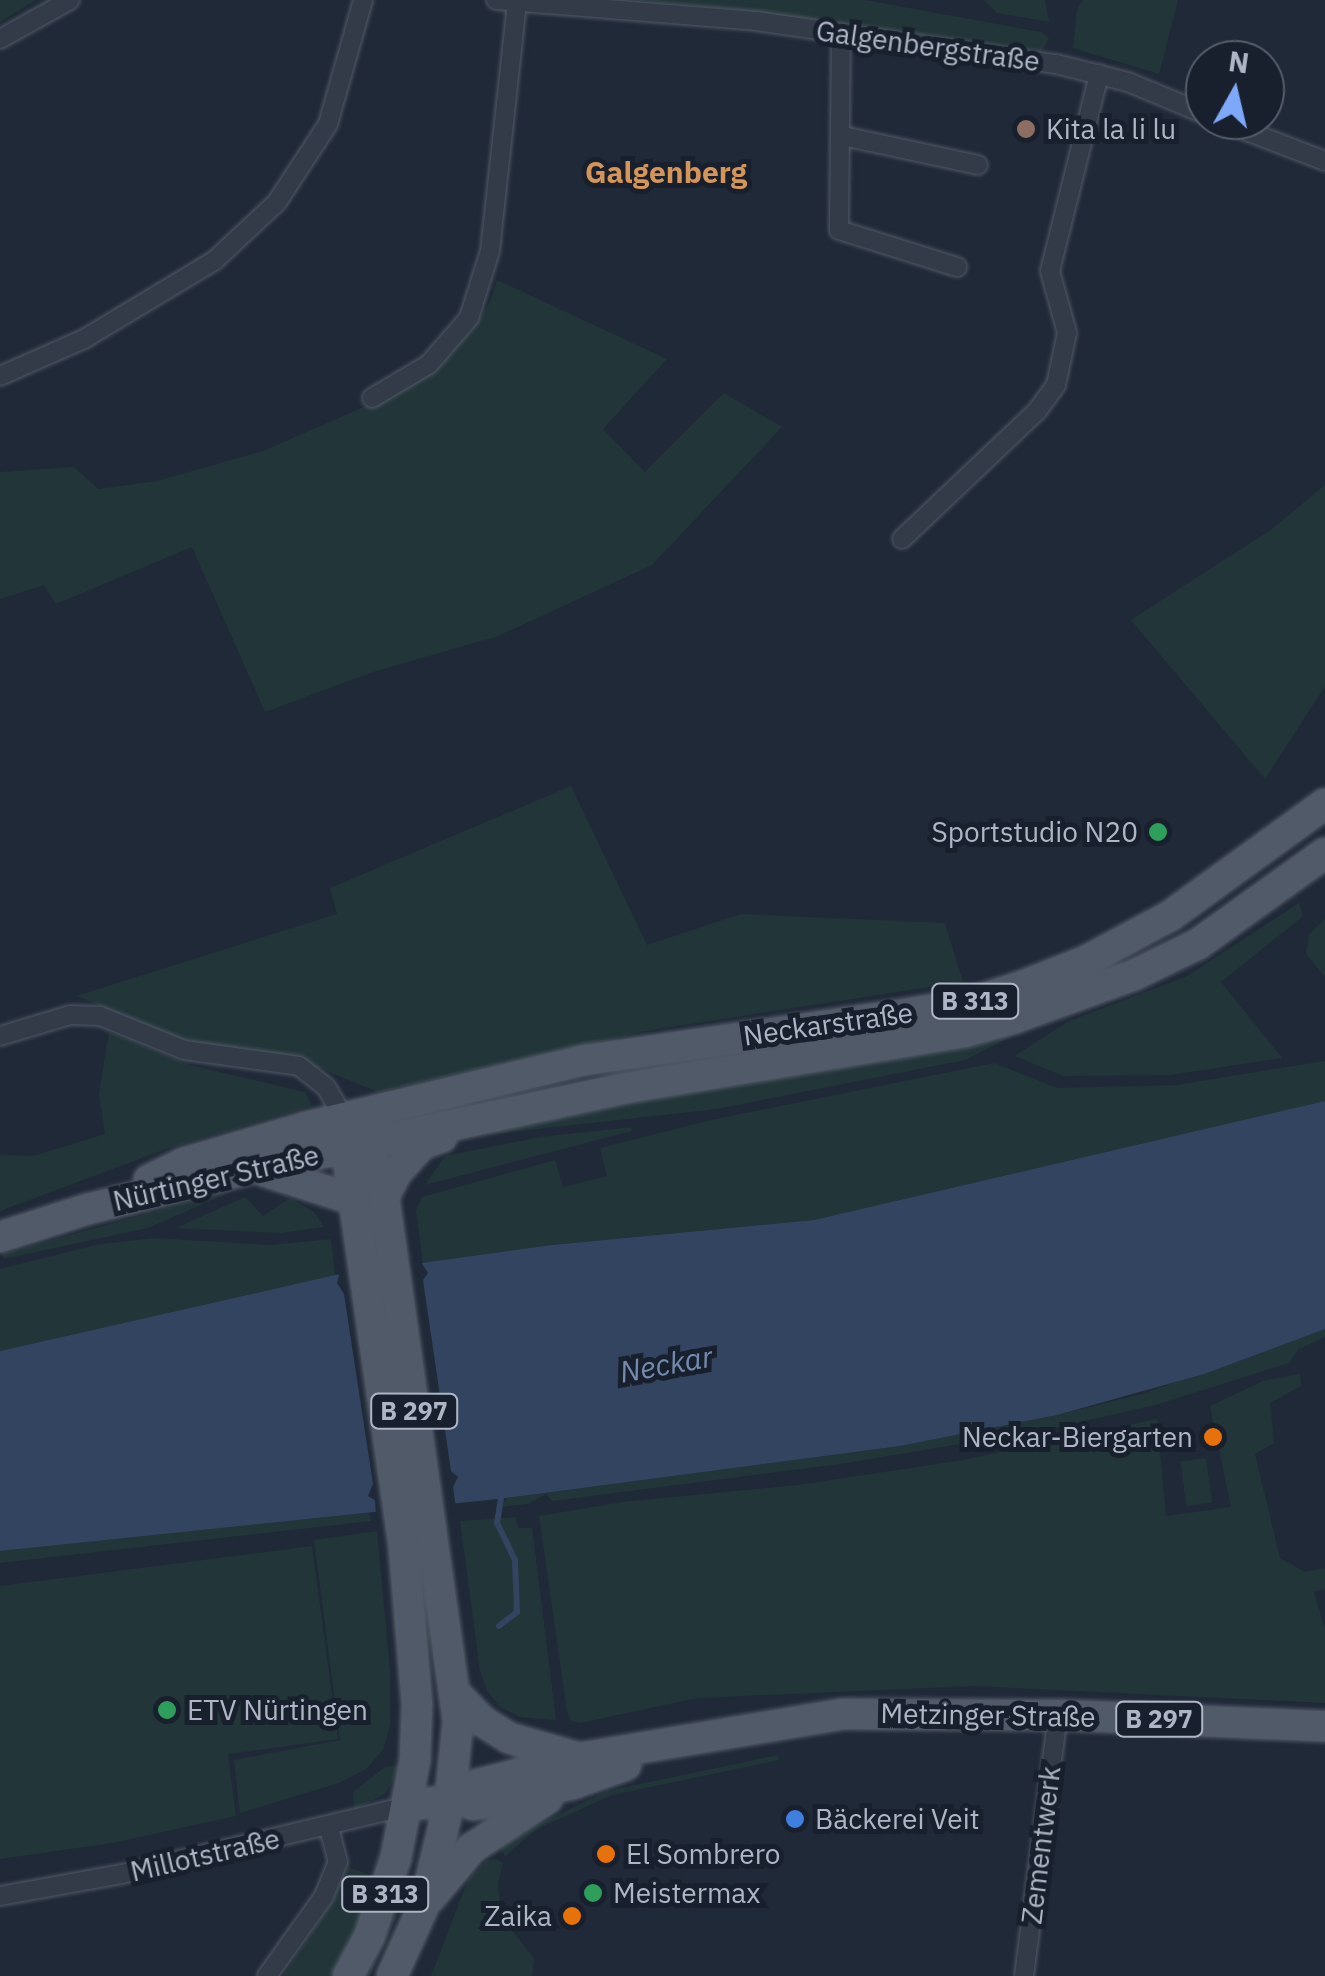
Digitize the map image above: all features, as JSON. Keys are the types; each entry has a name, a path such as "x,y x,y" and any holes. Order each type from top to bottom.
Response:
{"main road":[{"name":"Neckarstraße","path":"344,1118 586,1060 966,1004 1020,988 1086,961 1170,916 1325,804"},
{"path":"1279,840 1315,861"},
{"name":"Neckarstraße","path":"357,1146 731,1068 964,1032 1076,998 1198,944 1315,861"},
{"path":"723,1038 731,1068"},
{"path":"248,1169 300,1180 351,1199 357,1146 344,1118"},
{"name":"Nürtinger Straße","path":"88,1209 184,1163 344,1118"},
{"name":"B 313","path":"384,1197 397,1172 422,1144 493,1119"},
{"name":"Nürtinger Straße","path":"0,1237 88,1209 357,1146"},
{"name":"B 297","path":"357,1146 384,1197 454,1692 482,1721 576,1771 472,1848 426,1903"},
{"name":"B 297","path":"351,1199 413,1628 415,1760"},
{"name":"B 313","path":"392,1976 426,1903 462,1803 454,1692"},
{"name":"Metzinger Straße","path":"407,1806 462,1803 479,1784 576,1771 655,1748 842,1714 1058,1715 1325,1726"},
{"name":"B 313","path":"348,1976 383,1898 415,1760"}],"street":[{"path":"0,39 70,0"},
{"path":"0,376 84,339 214,262 277,202 328,124 363,0"},
{"name":"Galgenbergstraße","path":"496,0 756,21 841,33 1099,74 1185,106"},
{"path":"372,398 428,364 469,318 490,251 518,2"},
{"path":"841,33 843,136 839,230 957,267"},
{"path":"902,539 1037,410 1056,385 1068,332 1050,271 1099,74"},
{"path":"843,136 978,165"},
{"path":"1270,140 1325,161"},
{"path":"0,1036 70,1014 100,1016 184,1050 299,1066 326,1087 344,1118"},
{"name":"Zementwerk","path":"1024,1976 1058,1715"},
{"name":"Millotstraße","path":"0,1896 329,1828 407,1806"},
{"path":"267,1976 324,1896 338,1862 329,1828"}],"green space":[{"path":"0,0 36,0 0,22"},
{"path":"632,0 865,0 1041,32 1049,38 1042,51 730,9"},
{"path":"984,0 1045,0 1049,22 997,13"},
{"path":"1083,0 1178,0 1159,74 1073,48 1077,10"},
{"path":"497,280 667,359 603,429 645,472 724,393 782,427 652,565 498,636 370,673 265,712 192,547 56,604 44,585 0,599 0,472 74,467 98,489 157,481 263,451 373,403 431,368 472,330 490,302"},
{"path":"1325,485 1325,686 1265,779 1131,620 1272,529"},
{"path":"571,786 647,945 741,914 945,923 963,982 651,1030 378,1092 302,1061 188,1042 76,996 337,914 330,888"},
{"path":"1299,903 1303,916 1221,982 1282,1058 1170,1075 1063,1076 1015,1056 1067,1022 1187,976"},
{"path":"1325,919 1325,977 1306,954 1309,934"},
{"path":"1040,1022 965,1060 717,1109 483,1135 653,1095 750,1084 784,1071"},
{"path":"109,1032 190,1065 305,1092 312,1106 169,1148 0,1211 0,1155 33,1156 105,1134 99,1094"},
{"path":"1325,1061 1325,1101 814,1220 552,1245 423,1263 416,1211 422,1197 555,1160 563,1187 607,1176 600,1148 711,1120 994,1063 1057,1088 1176,1085"},
{"path":"631,1127 632,1131 425,1185 445,1156 540,1137"},
{"path":"240,1188 148,1228 4,1259 2,1254"},
{"path":"245,1197 263,1216 290,1198 314,1212 324,1227 281,1233 176,1228"},
{"path":"153,1238 270,1245 331,1239 335,1275 0,1351 0,1269 96,1245"},
{"path":"1325,1329 1325,1337 1299,1349 1289,1363 1159,1404 1055,1428 840,1464 552,1501 546,1494 528,1504 501,1507 507,1498 900,1446 1057,1415 1142,1394"},
{"path":"1300,1374 1301,1386 1270,1403 1274,1443 1255,1454 1280,1558 1305,1572 1325,1568 1325,1589 1314,1592 1325,1629 1325,1703 974,1686 697,1698 581,1723 571,1721 539,1516 622,1502 798,1485 963,1460 1157,1419 1166,1516 1231,1507 1210,1406 1263,1381"},
{"path":"1206,1458 1212,1503 1187,1506 1180,1462"},
{"path":"369,1511 371,1521 0,1563 0,1551"},
{"path":"516,1517 518,1528 532,1528 556,1720 520,1717 500,1707 487,1691 480,1671 460,1521"},
{"path":"377,1531 390,1670 390,1725 383,1750 366,1769 339,1783 240,1813 234,1760 340,1740 314,1540"},
{"name":"ETV Nürtingen","path":"312,1546 338,1739 228,1754 236,1816 112,1843 0,1859 0,1586"},
{"path":"778,1755 779,1760 612,1795 537,1829 505,1856 500,1848 530,1828 607,1791"},
{"path":"401,1765 386,1793 354,1810 353,1792 385,1767"},
{"path":"408,1859 413,1860 397,1916 370,1976 363,1976"},
{"path":"487,1860 503,1863 498,1884 501,1917 534,1958 532,1976 431,1976 468,1880"},
{"path":"347,1867 374,1876 355,1931 331,1976 283,1976 333,1900"}],"water":[{"name":"Neckar","path":"1325,1101 1325,1329 1204,1374 1057,1415 900,1446 507,1498 0,1551 0,1351 335,1275 552,1245 814,1220"}],"pier":[{"path":"419,1259 428,1273 423,1280 451,1471 458,1477 453,1487 456,1508 376,1515 375,1500 368,1496 373,1484 344,1294 337,1283 341,1269"}],"waterway":[{"path":"499,1626 517,1612 515,1560 497,1523 502,1491"}],"place":[{"name":"Kita la li lu","path":"1026,129"},
{"name":"Sportstudio N20","path":"1158,832"},
{"name":"Neckar-Biergarten","path":"1213,1437"},
{"name":"ETV Nürtingen","path":"167,1710"},
{"name":"Bäckerei Veit","path":"795,1819"},
{"name":"El Sombrero","path":"606,1854"},
{"name":"Meistermax","path":"593,1893"},
{"name":"Zaika","path":"572,1916"}],"district":[{"name":"Galgenberg","path":"666,172"}]}
